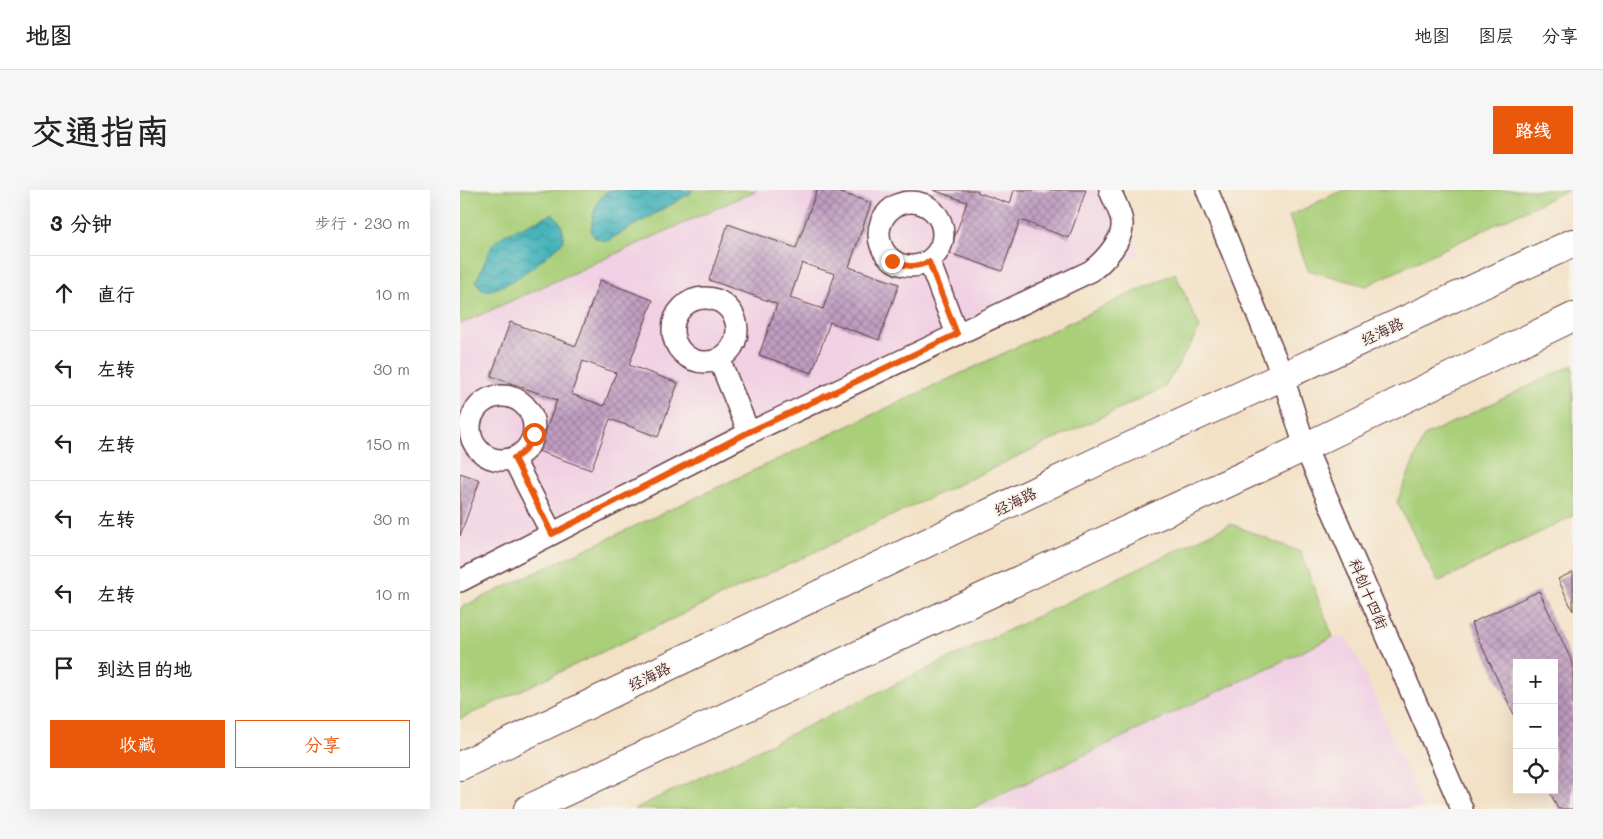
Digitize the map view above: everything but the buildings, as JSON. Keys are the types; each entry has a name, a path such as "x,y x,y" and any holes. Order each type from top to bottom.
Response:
{"main road":[{"name":"经海路","path":"460,766 1085,467 1573,243"},
{"path":"528,809 1305,447 1573,317"}],"street":[{"path":"460,581 749,432 1091,272 1112,250 1123,224 1110,190"},
{"name":"科创十四街","path":"1207,190 1283,377 1305,447 1462,809"},
{"path":"897,197 905,202 918,202 930,207 938,216 943,228 943,241 938,252 929,262 917,266 904,266 892,261 884,252 879,240 879,227 884,215 893,206 897,197"},
{"path":"929,262 957,334"},
{"path":"719,359 749,432"},
{"path":"514,458 552,534"}],"shaded area":[{"path":"460,190 1117,190 1139,254 460,589"},
{"path":"1333,637 1346,638 1361,664 1423,809 971,809"}],"green space":[{"path":"460,190 757,190 460,324"},
{"path":"1343,190 1568,190 1366,286 1308,270 1289,216"},
{"path":"1175,273 1200,328 1165,387 460,719 460,608"},
{"path":"1573,365 1573,516 1438,582 1397,502 1424,436"},
{"path":"1231,524 1300,552 1333,637 971,809 634,809"}],"water":[{"path":"610,190 692,190 690,194 607,241 595,238 591,232 593,214 601,198"},
{"path":"552,214 562,226 563,242 536,265 512,281 491,290 482,290 476,281 496,241 506,234"}],"route":[{"path":"534,434 529,446 514,458 552,534 749,432 957,334 929,262 917,266 904,266 892,261"}]}
